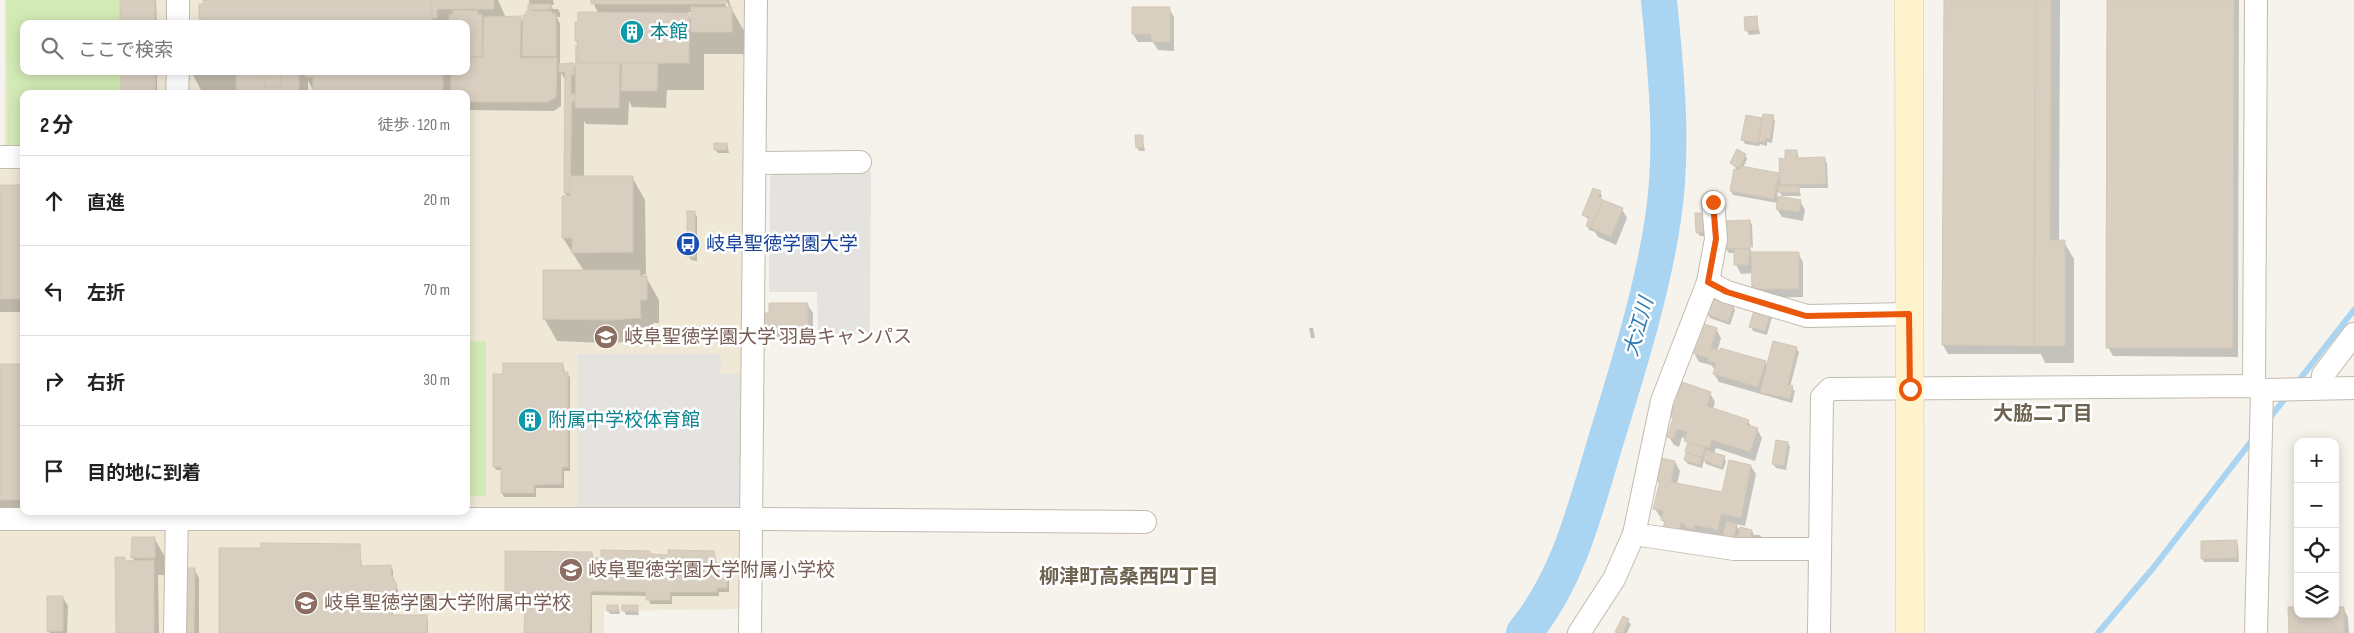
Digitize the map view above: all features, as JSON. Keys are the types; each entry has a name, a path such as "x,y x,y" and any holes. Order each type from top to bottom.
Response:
{"street":[{"path":"178,0 178,20"},
{"path":"750,633 756,163 756,0"},
{"path":"1909,0 1910,633"},
{"path":"2256,0 2258,388 2256,633"},
{"path":"178,75 178,90"},
{"path":"0,157 20,158"},
{"path":"756,163 860,162"},
{"path":"1579,633 1614,579 1634,534 1662,401 1708,282 1716,239 1713,202"},
{"path":"1708,282 1727,292 1806,316 1909,314"},
{"path":"2322,388 2323,375 2354,334"},
{"path":"1819,633 1822,398 1830,389 2354,388"},
{"path":"175,633 177,515"},
{"path":"0,519 177,515 1145,522"},
{"path":"1634,534 1734,549 1819,549"}],"shaded area":[{"name":"岐阜聖徳学園大学 羽島キャンパス","path":"5,0 746,0 743,609 604,611 604,633 0,633 0,163 4,162"},
{"path":"775,171 871,171 870,334 818,334 817,292 769,292 770,178"},
{"path":"578,354 721,354 721,374 740,374 741,509 578,513"}],"green space":[{"path":"6,0 121,0 121,20 20,20 20,75 121,75 121,90 20,90 20,146 7,146"},
{"path":"486,341 486,496 470,496 470,342"}],"building":[{"path":"120,0 155,0 155,20 120,20"},
{"path":"203,0 432,0 432,20 203,20 199,19 199,4 203,4"},
{"path":"432,0 494,0 494,9 437,9 437,18 432,18"},
{"path":"591,0 726,0 726,4 591,4"},
{"path":"1944,0 2036,0 2034,346 1942,345"},
{"path":"2036,0 2051,0 2050,240 2065,240 2065,346 2034,346"},
{"path":"2107,0 2234,0 2233,348 2106,348"},
{"path":"528,4 551,4 551,9 528,10"},
{"path":"691,7 732,7 732,32 691,32"},
{"path":"1132,7 1170,7 1170,42 1151,42 1151,34 1132,34"},
{"path":"453,10 478,11 478,15 482,14 482,56 470,56 470,20 449,20 449,14 453,14"},
{"path":"526,11 552,11 552,13 556,14 556,56 522,56 523,15 526,15"},
{"name":"本館","path":"578,12 689,13 689,63 578,63 578,41 575,41 575,22 578,22"},
{"path":"521,16 520,58 557,58 556,97 548,102 470,102 470,90 451,90 451,75 470,75 470,57 483,57 484,17"},
{"path":"1757,16 1758,30 1745,31 1744,17"},
{"path":"576,45 578,45 578,63 620,63 619,108 575,108"},
{"path":"574,63 574,75 571,75 571,94 575,94 575,101 572,101 570,193 564,193 565,72 559,72 559,64"},
{"path":"622,63 658,63 657,91 621,91"},
{"path":"121,75 155,75 156,90 121,90"},
{"path":"236,75 264,75 264,87 281,87 281,75 299,75 299,90 236,90"},
{"path":"264,75 281,75 281,87 264,87"},
{"path":"305,75 443,75 443,90 313,90 313,77 305,77"},
{"path":"1763,114 1774,115 1770,139 1765,138 1765,142 1759,141"},
{"path":"1746,115 1762,118 1758,143 1741,140"},
{"path":"1135,135 1143,135 1143,147 1136,148"},
{"path":"714,143 727,143 727,150 714,150"},
{"path":"1737,149 1746,154 1739,168 1730,163"},
{"path":"1785,150 1797,150 1797,158 1825,157 1826,184 1780,185 1779,158 1785,159"},
{"path":"1741,166 1779,173 1774,199 1730,191 1734,169 1740,170"},
{"path":"570,176 633,176 633,252 572,253 572,238 562,238 562,196 570,196"},
{"path":"0,185 20,185 20,299 0,299"},
{"path":"1778,186 1799,186 1799,193 1778,192"},
{"path":"1593,188 1601,191 1598,197 1603,200 1591,228 1586,226 1589,218 1582,215"},
{"path":"1778,196 1801,200 1799,212 1776,209"},
{"path":"1603,200 1623,208 1611,237 1591,228"},
{"path":"687,211 695,211 695,257 687,257"},
{"path":"1695,213 1711,213 1711,232 1696,233"},
{"path":"1750,220 1751,248 1725,249 1724,221"},
{"path":"1734,249 1749,249 1749,265 1734,265"},
{"path":"1751,252 1799,252 1799,289 1752,289"},
{"path":"543,270 640,270 640,276 647,276 647,300 640,300 641,318 609,320 543,319"},
{"path":"1712,298 1734,305 1728,322 1706,314"},
{"path":"769,303 808,303 808,331 758,331 758,313 769,313"},
{"path":"1755,307 1771,312 1765,331 1749,327"},
{"path":"1701,323 1717,328 1711,348 1720,351 1720,348 1766,361 1758,387 1713,374 1716,363 1707,361 1708,358 1693,353"},
{"path":"1773,341 1797,347 1788,385 1793,386 1790,399 1760,392"},
{"name":"附属中学校体育館","path":"503,363 563,363 563,372 568,372 568,467 562,467 562,484 534,485 534,493 501,493 501,467 493,467 493,374 503,374"},
{"path":"0,364 20,364 20,500 0,500"},
{"path":"1682,382 1711,392 1707,406 1749,420 1747,425 1758,428 1750,452 1712,440 1709,448 1684,441 1687,432 1677,429 1674,439 1667,437 1673,418 1670,417"},
{"path":"1776,440 1788,442 1784,466 1772,464"},
{"path":"1688,442 1705,448 1702,457 1685,452"},
{"path":"1706,450 1725,456 1721,467 1703,460"},
{"path":"1686,453 1702,458 1700,465 1684,460"},
{"path":"1661,458 1675,461 1671,482 1722,492 1729,460 1751,465 1741,518 1721,514 1718,530 1694,525 1694,529 1685,527 1685,524 1681,523 1680,531 1663,528 1665,521 1661,520 1663,511 1653,509 1660,481 1656,480"},
{"path":"1726,521 1737,524 1734,538 1723,535"},
{"path":"1740,527 1752,530 1750,540 1738,538"},
{"path":"132,537 155,537 155,558 131,558"},
{"path":"2237,540 2237,558 2201,559 2201,541"},
{"path":"261,543 360,544 361,566 391,565 391,574 397,585 396,590 391,595 391,615 427,615 427,633 219,633 219,548 261,548"},
{"path":"601,550 650,551 650,554 668,555 668,550 714,551 716,563 728,564 727,588 717,588 717,592 670,592 670,600 646,600 646,592 591,591 590,633 524,633 525,593 505,593 505,551 592,552 592,558 601,558"},
{"path":"115,557 125,557 125,561 154,560 154,633 116,633"},
{"path":"187,568 195,568 194,633 187,633"},
{"path":"47,596 63,596 63,631 47,631"},
{"path":"607,605 618,605 618,611 607,611"},
{"path":"622,605 638,605 638,611 622,611"},
{"path":"2288,607 2294,607 2294,618 2339,618 2339,607 2344,607 2344,633 2289,633"},
{"path":"1623,616 1629,619 1623,633 1615,632"}],"waterway":[{"name":"大江川","path":"1524,633 1552,591 1563,569 1581,522 1629,364 1652,278 1663,219 1668,165 1668,110 1659,0"},
{"path":"2296,384 2354,310"},
{"path":"2269,419 2287,396"},
{"path":"2098,633 2154,567 2253,439"}],"place":[{"name":"本館","path":"632,32"},
{"name":"岐阜聖徳学園大学","path":"688,244"},
{"name":"岐阜聖徳学園大学 羽島キャンパス","path":"606,337"},
{"name":"附属中学校体育館","path":"530,420"},
{"name":"岐阜聖徳学園大学附属小学校","path":"571,570"},
{"name":"岐阜聖徳学園大学附属中学校","path":"306,603"}],"district":[{"name":"大脇二丁目","path":"2043,414"},
{"name":"柳津町高桑西四丁目","path":"1129,577"}],"route":[{"path":"1713,202 1716,239 1708,282 1727,292 1806,316 1909,314 1910,389"}]}
